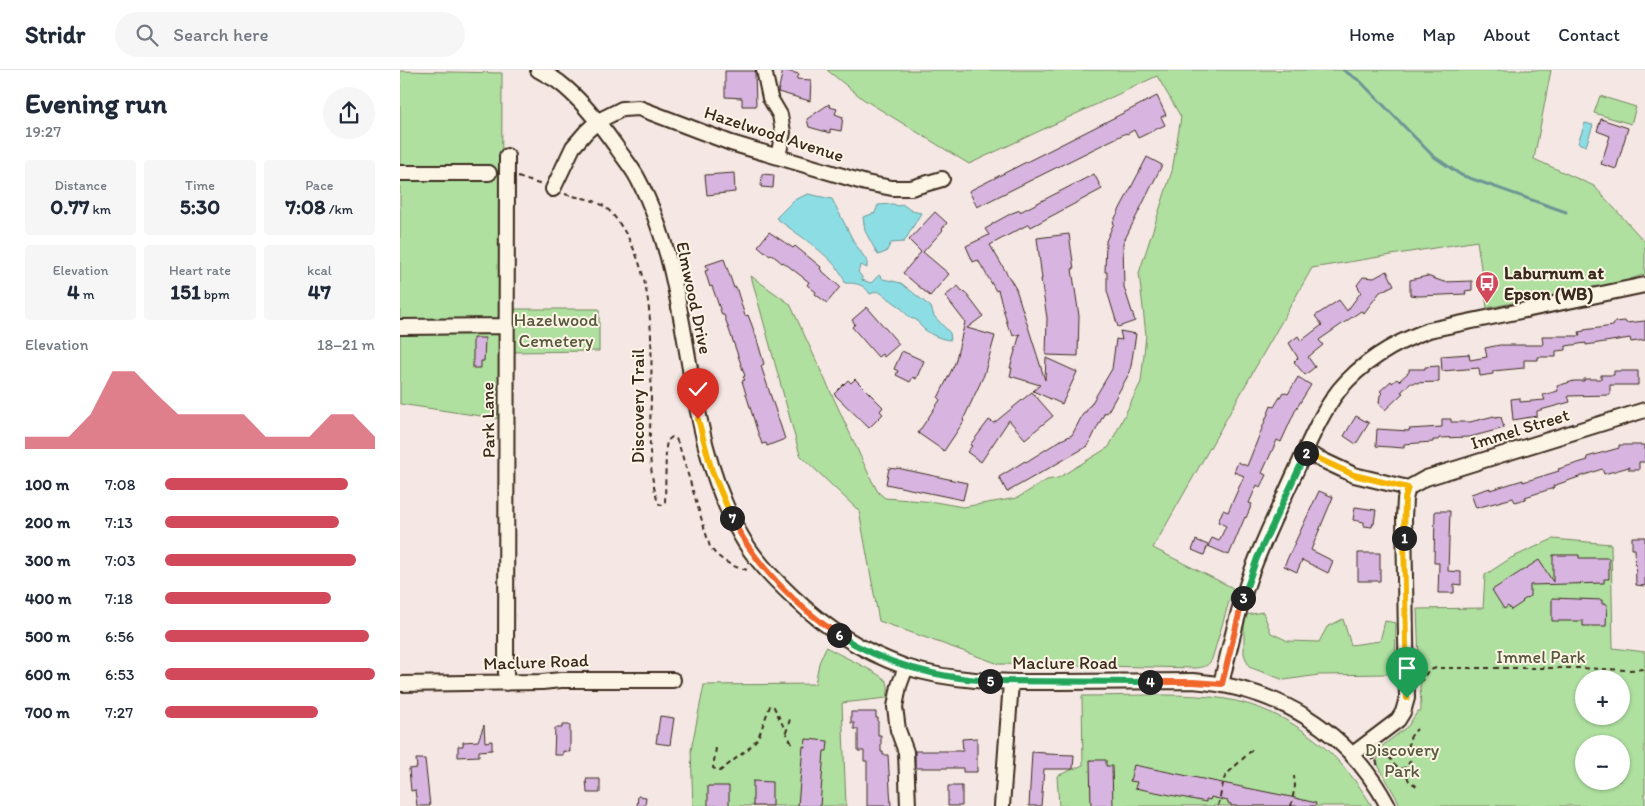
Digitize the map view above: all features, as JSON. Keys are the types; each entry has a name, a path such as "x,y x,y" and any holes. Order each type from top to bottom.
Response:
{"street":[{"name":"Elmwood Drive","path":"538,70 560,83 598,121 638,177 653,211 670,263 680,310 698,419 710,462 739,533 761,564 779,584 824,625 866,650 906,667"},
{"path":"764,70 770,98 780,115 783,132 778,157"},
{"name":"Hazelwood Avenue","path":"553,189 573,147 586,132 598,121 622,109 639,108 732,143 866,183 892,188 911,188 942,179"},
{"name":"Park Lane","path":"506,156 506,683"},
{"path":"400,173 489,172"},
{"path":"1222,684 1247,585 1261,550 1304,452 1324,412 1340,390 1356,373 1375,357 1405,339 1443,326 1628,290 1645,285"},
{"path":"400,327 505,326"},
{"name":"Immel Street","path":"1408,488 1426,478 1645,410"},
{"path":"1304,452 1354,475 1408,488 1405,498 1404,518 1407,698 1403,712 1398,720 1352,754"},
{"path":"906,667 895,707 898,730 906,752 908,806"},
{"name":"Maclure Road","path":"906,667 974,680 1011,682 1193,682 1222,684 1260,695 1295,709 1332,735 1364,767 1388,806"},
{"name":"Maclure Road","path":"400,684 506,683 561,680 673,680"},
{"path":"1002,806 1011,682"}],"path":[{"name":"Discovery Trail","path":"506,173 568,195 597,202 606,207 620,226 640,260 646,281 651,395 649,459 658,503 661,506 665,504 666,447 667,441 672,436 679,445 710,547 720,558 731,564 747,570 752,569"},
{"path":"1417,686 1428,671 1436,668 1645,669"},
{"path":"716,748 713,768 720,771 748,749 758,738 770,706 773,705 792,744"},
{"path":"786,733 790,719"},
{"path":"1374,758 1383,755 1390,758 1395,766 1404,768 1410,764 1409,740 1417,729"},
{"path":"1378,749 1374,758 1379,770"},
{"path":"1218,806 1224,779 1232,768 1252,750"},
{"path":"1404,768 1409,781 1418,787"},
{"path":"1291,806 1295,786 1294,776"}],"green space":[{"path":"827,70 1551,70 1534,159 1594,186 1645,242 1645,274 1626,281 1487,308 1477,241 1312,268 1153,548 1233,588 1212,659 1209,663 1204,667 1196,668 999,664 879,621 859,511 800,455 751,276 790,304 871,479 878,492 885,498 935,502 963,507 1017,498 1047,480 1058,478 1109,447 1141,382 1146,335 1139,273 1172,171 1181,117 1157,76 969,164 863,99"},
{"name":"Hazelwood Cemetery","path":"400,71 502,73 501,419 400,404"},
{"path":"1600,96 1636,107 1631,124 1594,113"},
{"name":"Hazelwood Cemetery","path":"513,309 599,309 599,351 513,352"},
{"path":"1553,539 1611,544 1613,648 1645,652 1645,806 1401,806 1377,760 1381,747 1408,726 1418,711 1421,711 1417,609 1483,608 1485,575 1511,558"},
{"path":"1263,612 1271,633 1288,641 1319,642 1327,627 1343,619 1351,645 1380,641 1385,621 1396,623 1395,666 1387,674 1319,675 1284,680 1249,667 1244,654 1244,619 1246,615"},
{"path":"826,647 884,678 888,686 887,698 842,703 846,806 693,806 691,750 704,685 815,684 819,663"},
{"path":"1162,695 1211,697 1237,701 1261,709 1284,719 1324,747 1342,765 1372,806 1059,806 1057,776 1083,765 1082,696"}],"water":[{"path":"1585,123 1593,125 1586,146 1578,143"},
{"path":"808,194 832,199 854,242 867,261 867,268 861,265 858,272 862,280 871,283 879,275 883,279 901,283 931,307 934,316 950,333 951,340 936,337 922,328 917,320 910,318 899,306 878,291 870,294 859,285 845,283 842,274 826,256 776,218 794,200"},
{"path":"893,204 898,206 902,204 912,211 921,213 904,242 891,243 886,252 878,255 865,231 863,217 875,213 878,205"}],"building":[{"path":"783,70 799,74 797,79 811,80 810,101 778,92"},
{"path":"725,71 755,71 756,106 742,106 742,98 725,97"},
{"path":"1157,96 1166,115 1161,117 1165,125 1138,138 1134,130 1126,133 977,207 969,191"},
{"path":"829,104 830,107 837,109 835,114 843,117 841,131 830,129 830,133 809,127 807,119"},
{"path":"1601,119 1628,128 1616,169 1601,164 1610,136 1597,131"},
{"path":"1147,157 1162,165 1123,243 1124,287 1135,321 1118,327 1107,291 1107,272 1105,272 1106,241 1113,222"},
{"path":"734,173 735,192 707,195 705,175"},
{"path":"762,174 774,175 773,188 761,187"},
{"path":"1094,174 1102,189 1031,227 1029,224 990,245 1016,289 1045,380 1046,358 1077,372 1062,404 1033,391 1040,385 1010,376 1012,368 1010,368 1020,334 1013,336 1011,329 1009,330 998,290 996,291 978,260 973,262 966,246 989,235 985,229 992,224 1012,213 1020,210 1020,212"},
{"path":"935,212 947,223 923,252 949,274 930,296 903,273 921,252 909,240"},
{"path":"769,232 793,248 795,246 821,267 820,269 840,287 827,303 807,285 809,282 758,246"},
{"path":"1069,234 1079,316 1078,356 1046,355 1047,318 1037,238"},
{"path":"724,259 734,288 736,287 745,316 748,315 756,336 764,364 761,366 785,439 767,446 766,443 762,444 757,430 742,381 745,380 743,377 745,376 724,315 722,315 705,271 708,270 706,265"},
{"path":"1387,271 1394,285 1380,292 1364,313 1361,311 1319,340 1323,345 1308,357 1315,367 1305,375 1294,362 1298,358 1289,343 1298,336 1301,341 1322,325 1315,316 1339,300 1347,311 1361,292 1357,285 1363,277 1374,278"},
{"path":"1427,276 1444,282 1472,281 1472,290 1465,291 1466,294 1410,295 1410,280"},
{"path":"958,286 983,316 967,328 995,336 984,375 964,421 944,451 918,433 940,400 938,398 955,363 965,322 945,296"},
{"path":"867,307 899,344 884,357 882,354 878,357 852,327 855,324 852,320"},
{"path":"1625,321 1626,323 1645,321 1645,340 1631,342 1630,338 1566,346 1566,350 1556,351 1556,357 1538,357 1538,360 1524,360 1524,368 1493,371 1493,374 1480,376 1479,368 1442,371 1441,356 1469,354 1470,360 1487,357 1485,348 1500,345 1543,345 1542,336 1580,336 1579,332 1584,330 1613,326 1615,322"},
{"path":"1120,331 1136,334 1130,372 1107,413 1105,412 1088,446 1007,492 999,477 1072,435 1084,412 1090,406 1112,369 1116,339 1122,340"},
{"path":"473,338 485,338 484,361 481,361 481,368 473,368"},
{"path":"902,351 924,361 916,379 913,377 910,382 896,375 898,371 894,369"},
{"path":"1439,366 1439,382 1411,383 1385,410 1379,403 1382,393 1380,391 1391,381 1392,383 1397,379 1399,381 1409,372 1409,369 1425,369 1425,367"},
{"path":"1614,371 1638,371 1638,385 1610,385 1610,395 1568,396 1570,402 1537,411 1537,416 1513,420 1511,399 1520,398 1520,402 1545,400 1543,395 1558,391 1557,386 1574,381 1584,381 1584,379 1601,379 1601,375 1614,375"},
{"path":"1298,377 1311,385 1296,409 1281,442 1277,440 1262,473 1266,475 1260,487 1257,485 1249,503 1252,504 1229,555 1208,546 1212,538 1219,541 1226,526 1218,522 1223,510 1228,512 1244,476 1234,472 1238,462 1247,466 1271,406 1274,407 1283,392 1288,394"},
{"path":"855,379 883,407 880,411 883,414 869,428 834,394 848,380 851,383"},
{"path":"1032,392 1053,416 1025,439 1009,420 981,462 967,452 989,420 994,423"},
{"path":"1356,416 1369,423 1356,444 1344,436"},
{"path":"1494,416 1495,418 1501,417 1504,428 1470,437 1439,438 1439,440 1433,440 1433,442 1404,444 1404,448 1376,446 1377,429 1409,431 1409,429 1442,427 1442,419 1451,419 1451,422 1470,422"},
{"path":"1619,445 1645,445 1645,462 1639,462 1639,470 1629,470 1629,467 1604,474 1602,469 1525,497 1526,499 1515,502 1513,498 1476,508 1471,494 1523,480 1523,482 1559,471 1558,469 1588,460 1587,457 1619,448"},
{"path":"889,468 897,468 967,483 963,500 886,484"},
{"path":"1319,491 1333,497 1311,550 1333,561 1328,573 1302,560 1297,572 1284,566"},
{"path":"1355,507 1376,510 1372,527 1364,526 1364,522 1353,520"},
{"path":"1435,511 1450,511 1448,571 1461,572 1461,585 1454,584 1454,593 1438,593 1439,563 1434,563"},
{"path":"1632,537 1645,537 1645,586 1636,585 1635,549 1632,549"},
{"path":"1196,540 1208,545 1204,555 1192,550"},
{"path":"1358,553 1380,553 1380,581 1358,581"},
{"path":"1553,555 1579,555 1579,558 1609,558 1609,579 1604,579 1604,583 1530,585 1530,596 1511,610 1508,606 1504,609 1492,590 1539,560 1553,582"},
{"path":"1552,598 1602,600 1602,604 1607,604 1606,626 1583,626 1583,621 1552,621"},
{"path":"851,712 876,712 878,735 881,735 881,752 883,752 883,755 888,755 891,806 867,806 867,761 864,761 864,751 858,751 858,729 854,729 854,723 851,723"},
{"path":"660,716 674,718 670,745 656,743"},
{"path":"484,725 485,742 492,741 492,750 479,751 479,756 458,757 458,746 463,746 463,742 478,741"},
{"path":"562,725 570,725 570,752 563,751 563,755 554,755 555,728 562,728"},
{"path":"977,738 977,772 963,772 963,768 915,768 915,751 963,751 962,739"},
{"path":"806,739 828,741 827,751 824,751 820,806 798,806 803,746 805,747"},
{"path":"1032,752 1074,755 1073,769 1044,769 1041,806 1029,806"},
{"path":"416,759 425,759 430,806 417,806 415,790 411,791 409,769 417,768"},
{"path":"1090,760 1106,760 1106,766 1112,766 1113,806 1091,806"},
{"path":"1134,765 1316,803 1315,806 1231,806 1228,801 1211,797 1210,800 1206,799 1206,802 1135,788 1137,782 1130,781"},
{"path":"586,779 600,779 600,793 587,793"},
{"path":"753,781 772,782 772,806 753,806"},
{"path":"708,786 729,786 729,806 708,806"},
{"path":"948,786 962,786 962,806 948,806"},
{"path":"638,796 646,797 645,806 637,806"}],"waterway":[{"path":"1343,70 1360,81 1433,156 1461,175 1566,212"}],"place":[{"name":"Laburnum at Epson (WB)","path":"1487,304"}],"route":[{"path":"698,419 712,471 739,533 752,554 799,603 824,625 866,650 906,667 974,680 1011,682 1193,682 1222,684 1247,585 1304,452 1354,475 1408,488 1405,498 1404,518 1407,698"}],"park label":[{"name":"Immel Park","path":"1541,657"},
{"name":"Discovery Park","path":"1402,760"}]}
